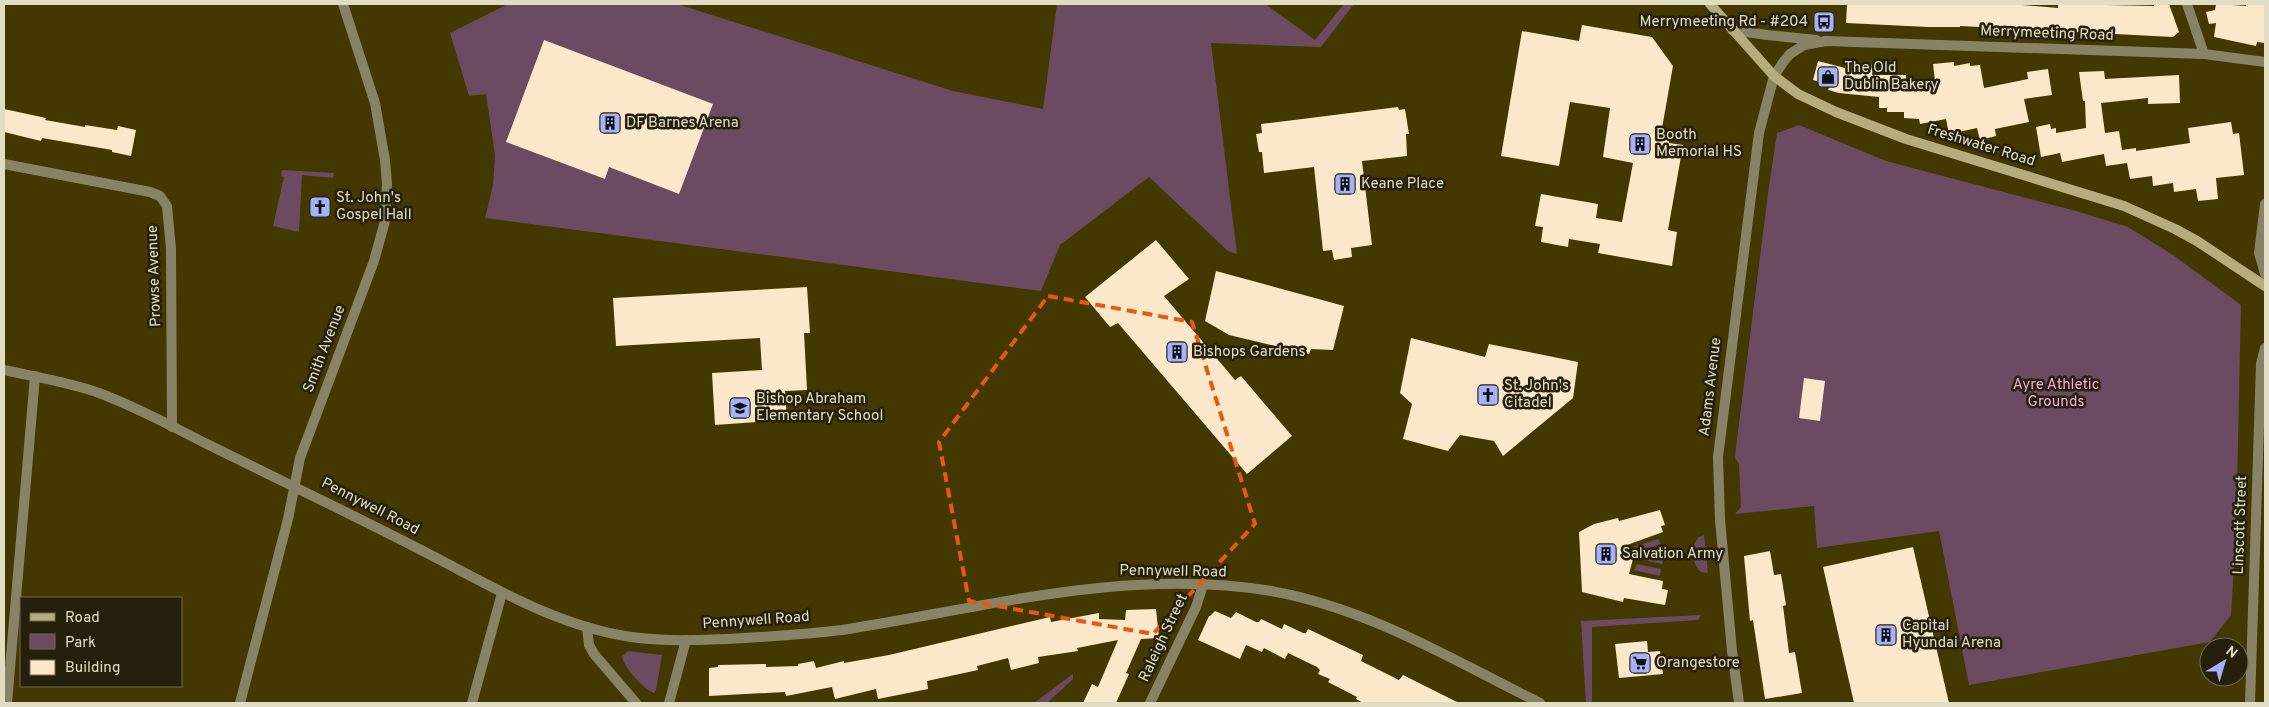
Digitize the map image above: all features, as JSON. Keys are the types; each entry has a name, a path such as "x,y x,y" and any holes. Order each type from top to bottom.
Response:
{"main road":[{"name":"Freshwater Road","path":"1710,4 1774,76 1798,94 1867,125 2104,199 2144,214 2175,228 2220,254 2265,286"}],"street":[{"name":"Smith Avenue","path":"240,703 288,519 300,458 372,267 385,221 387,184 385,160 375,103 343,4"},
{"path":"2187,4 2204,54"},
{"name":"Merrymeeting Road","path":"1732,30 1826,41 2204,54 2265,62"},
{"name":"Merrymeeting Road","path":"1774,76 1790,54 1804,45 1826,41"},
{"name":"Adams Avenue","path":"1739,703 1732,651 1720,520 1718,457 1759,133 1774,76"},
{"name":"Prowse Avenue","path":"4,164 150,192 160,196 167,206 171,249 172,427"},
{"path":"2265,204 2259,253 2265,274"},
{"name":"Linscott Street","path":"2250,703 2262,364 2265,348"},
{"name":"Pennywell Road","path":"4,370 96,392 294,485 502,593 545,612 588,627 631,637 686,640 782,636 840,630 993,603 1100,587 1149,584 1203,585 1268,590 1318,601 1354,613 1405,635 1540,703"},
{"path":"7,703 34,376"},
{"name":"Raleigh Street","path":"1150,703 1196,607 1203,585"},
{"path":"472,703 502,593"},
{"path":"588,627 589,645 594,654 636,703"},
{"path":"670,703 686,640"}],"highlighted area":[{"path":"1048,296 1192,322 1255,524 1153,634 969,601 939,442"}],"green space":[{"path":"508,4 677,4 953,91 1043,109 1057,4 1265,4 1315,40 1344,4 1354,4 1321,47 1211,43 1237,254 1228,251 1149,177 1060,245 1041,291 485,218 493,185 495,155 486,94 469,96 450,33"},
{"name":"Ayre Athletic Grounds","path":"1799,125 1886,161 2076,211 2128,227 2173,255 2241,305 2236,532 2231,615 2214,637 2199,637 2199,644 1969,685 1939,531 1817,548 1814,506 1735,514 1741,507 1739,464 1735,458 1736,447 1777,133"},
{"path":"282,170 334,173 333,178 302,175 299,232 273,226 284,177 281,176"},
{"path":"1704,535 1708,573 1701,572 1698,569 1693,555 1696,541"},
{"path":"1658,539 1661,544 1635,553 1633,547"},
{"path":"1661,550 1662,564 1643,560 1643,556"},
{"path":"1637,564 1661,569 1660,576 1634,570"},
{"path":"1701,615 1698,620 1592,627 1592,703 1586,703 1581,621"},
{"path":"628,651 662,655 654,693 640,683 626,665 622,656"},
{"path":"1073,674 1073,679 1047,703 1034,703"}],"building":[{"path":"1847,4 2010,4 2058,8 2058,4 2154,6 2154,4 2169,4 2179,32 2173,37 1960,26 1928,27 1846,23"},
{"path":"2216,4 2246,6 2246,4 2265,4 2265,43 2257,42 2256,46 2214,37 2216,23 2209,24 2206,12 2215,10"},
{"name":"Booth Memorial HS","path":"1582,25 1652,37 1673,66 1661,134 1670,136 1669,143 1683,145 1668,230 1677,232 1672,266 1598,253 1600,244 1569,239 1568,247 1541,242 1543,227 1535,226 1541,194 1598,204 1596,218 1622,222 1633,163 1603,157 1610,108 1570,102 1559,166 1501,156 1522,31 1579,41"},
{"name":"DF Barnes Arena","path":"544,40 713,104 679,194 609,167 605,179 506,142"},
{"path":"1818,61 1845,68 1845,63 1873,65 1872,75 1906,75 1906,87 1935,81 1933,64 1954,62 1954,66 1970,63 1970,66 1980,65 1984,88 2028,79 2027,72 2048,69 2052,95 2024,99 2029,122 1995,129 1996,136 1980,140 1977,128 1949,134 1946,119 1920,124 1919,119 1904,118 1904,112 1887,112 1887,108 1879,108 1879,97 1828,90 1830,85 1813,80"},
{"path":"2104,71 2105,79 2179,75 2180,103 2148,104 2148,98 2101,103 2105,133 2119,131 2122,150 2136,148 2136,151 2190,143 2188,128 2231,122 2233,134 2239,133 2244,175 2216,178 2218,199 2198,201 2196,189 2174,192 2173,183 2153,186 2152,176 2130,179 2127,163 2106,166 2104,154 2062,162 2060,153 2041,157 2036,127 2050,124 2051,129 2056,128 2056,133 2086,128 2085,101 2083,101 2079,72"},
{"name":"Keane Place","path":"1398,107 1399,110 1405,109 1409,134 1406,134 1407,156 1362,161 1372,245 1351,248 1352,257 1334,260 1332,250 1323,251 1314,167 1264,173 1262,152 1259,152 1256,134 1262,133 1261,124"},
{"path":"4,109 46,118 45,120 85,127 85,125 117,130 118,126 136,130 131,156 112,152 112,150 42,138 41,141 4,132"},
{"name":"Bishops Gardens","path":"1156,240 1189,279 1164,296 1235,380 1241,376 1292,436 1247,474 1118,323 1110,327 1085,297"},
{"path":"1216,271 1344,306 1333,350 1311,349 1309,354 1229,335 1205,321"},
{"path":"807,287 810,333 804,333 807,390 785,391 787,420 715,425 712,373 762,370 760,338 616,346 613,298"},
{"name":"St. John's Citadel","path":"1411,338 1485,357 1489,344 1578,362 1573,398 1503,456 1494,441 1460,435 1448,451 1403,439 1412,404 1400,393"},
{"path":"1804,378 1825,381 1820,421 1799,418"},
{"name":"Salvation Army","path":"1660,510 1665,525 1661,526 1663,532 1627,545 1633,559 1629,574 1663,581 1662,589 1668,590 1665,605 1624,598 1623,602 1582,592 1579,532 1594,524 1618,518 1619,521"},
{"name":"Capital Hyundai Arena","path":"1913,547 1949,703 1854,703 1823,567"},
{"path":"1770,551 1774,575 1781,574 1786,605 1783,606 1789,653 1795,652 1802,693 1765,699 1753,620 1750,621 1744,556"},
{"path":"1156,609 1159,638 1141,639 1126,673 1129,674 1116,703 1083,703 1092,684 1098,687 1118,640 1077,648 1078,651 1038,657 1039,663 1011,670 1008,658 977,666 978,670 927,681 928,689 878,699 876,689 835,699 832,687 786,696 785,692 709,696 709,668 718,667 718,665 766,664 766,667 798,666 798,664 814,661 816,668 844,661 844,663 889,655 1050,617 1051,622 1099,613 1099,619 1125,620 1126,610"},
{"path":"1215,611 1231,618 1236,612 1256,622 1259,622 1261,619 1282,629 1284,624 1303,633 1306,633 1308,629 1363,655 1361,661 1399,680 1403,675 1459,703 1363,703 1356,699 1357,697 1328,682 1330,679 1318,674 1320,670 1317,667 1288,653 1285,659 1264,648 1262,652 1246,645 1240,659 1198,640 1209,616"},
{"name":"Orangestore","path":"1647,641 1648,652 1660,651 1663,674 1619,678 1615,644"}],"place":[{"name":"Merrymeeting Rd - #204","path":"1824,22"},
{"name":"The Old Dublin Bakery","path":"1828,77"},
{"name":"DF Barnes Arena","path":"610,123"},
{"name":"Booth Memorial HS","path":"1640,144"},
{"name":"Keane Place","path":"1345,184"},
{"name":"St. John's Gospel Hall","path":"320,207"},
{"name":"Bishops Gardens","path":"1177,352"},
{"name":"St. John's Citadel","path":"1488,395"},
{"name":"Bishop Abraham Elementary School","path":"740,408"},
{"name":"Salvation Army","path":"1606,554"},
{"name":"Capital Hyundai Arena","path":"1886,635"},
{"name":"Orangestore","path":"1640,663"}]}
